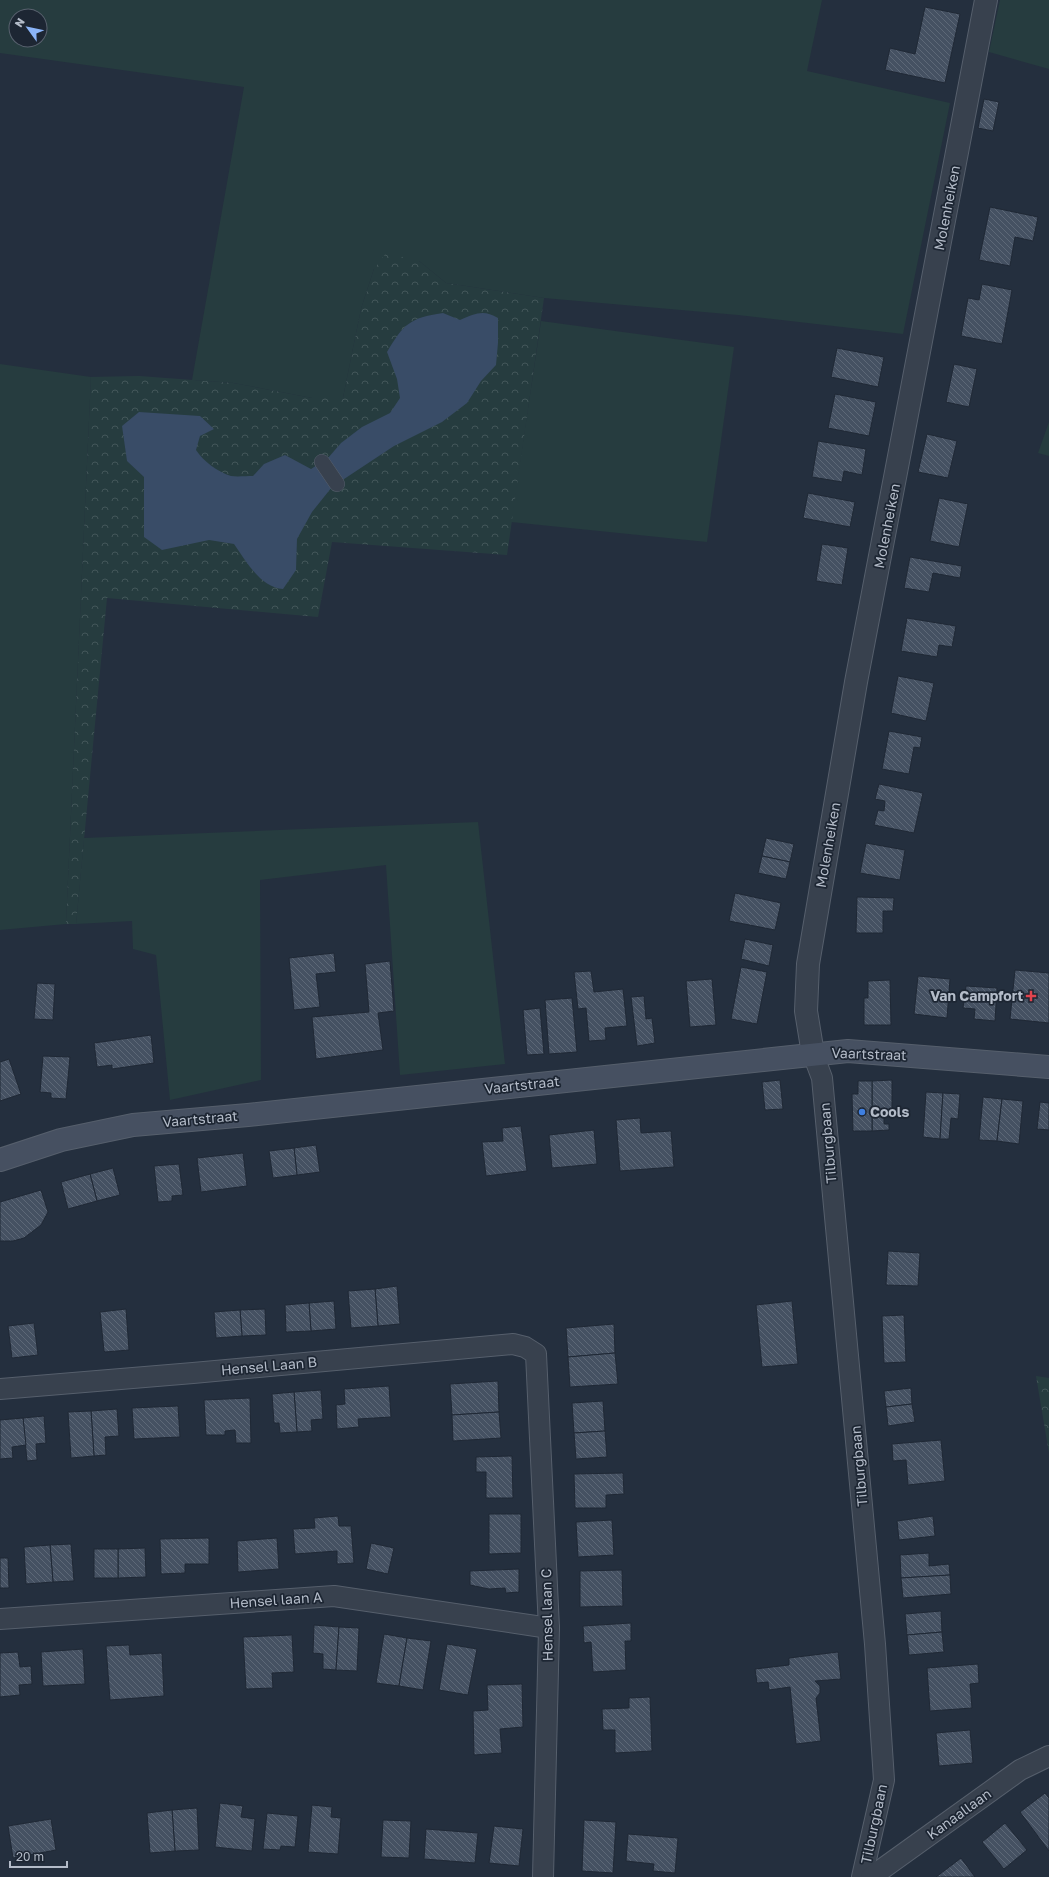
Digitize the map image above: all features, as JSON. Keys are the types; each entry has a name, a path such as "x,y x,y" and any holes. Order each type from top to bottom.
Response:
{"main road":[{"name":"Vaartstraat","path":"0,1160 61,1140 133,1125 256,1114 814,1054 848,1051 1049,1067"}],"street":[{"name":"Molenheiken","path":"814,1054 806,1011 808,964 856,682 986,0"},
{"path":"322,462 337,484"},
{"name":"Tilburgbaan","path":"814,1054 822,1078 874,1636 884,1780 862,1877"},
{"name":"Hensel Laan B","path":"0,1389 513,1344 525,1347 536,1354"},
{"name":"Hensel laan C","path":"536,1354 549,1628 543,1877"},
{"name":"Hensel laan A","path":"0,1619 334,1596 549,1628"},
{"name":"Kanaallaan","path":"871,1877 1020,1770 1049,1756"}],"green space":[{"path":"0,0 822,0 807,71 950,103 903,334 738,315 544,298 446,283 419,261 374,269 361,309 343,398 312,398 233,383 192,380 244,87 0,53"},
{"path":"1000,0 1049,0 1049,69 989,52"},
{"path":"386,253 419,261 446,283 544,298 507,555 332,542 318,617 107,598 76,924 66,924 91,377 139,376 233,383 312,398 343,398 361,309 374,269"},
{"path":"541,321 734,347 707,542 511,522"},
{"path":"0,364 91,377 66,924 0,930"},
{"path":"1049,422 1049,456 1038,453"},
{"path":"478,822 505,1064 400,1075 386,865 260,880 261,1080 170,1100 156,955 133,949 132,921 76,924 84,838"},
{"path":"1036,1376 1049,1378 1049,1453"}],"water":[{"path":"443,313 460,320 479,313 493,315 498,318 496,365 481,381 467,403 442,422 394,446 332,487 312,512 297,539 296,570 283,589 267,584 254,572 234,544 209,540 162,550 144,537 144,477 127,461 122,426 139,412 200,416 214,429 200,436 196,450 211,466 231,476 253,476 264,464 285,455 311,469 328,458 341,443 362,427 390,413 400,398 397,379 387,352 398,335 409,324 422,317"}],"building":[{"path":"925,7 960,14 945,83 885,70 890,48 915,54"},
{"path":"984,99 999,102 993,131 978,128"},
{"path":"990,207 1038,217 1033,241 1015,237 1010,266 979,260"},
{"path":"982,284 1012,290 1002,344 961,336 968,298 979,300"},
{"path":"837,348 884,357 878,387 831,377"},
{"path":"954,364 977,369 969,407 946,402"},
{"path":"835,394 876,402 869,436 828,428"},
{"path":"927,434 957,441 948,478 918,472"},
{"path":"818,441 866,449 862,475 844,471 842,482 812,477"},
{"path":"808,493 855,502 850,527 803,518"},
{"path":"939,498 968,504 959,547 930,541"},
{"path":"822,544 848,548 842,585 816,581"},
{"path":"910,557 962,566 960,578 933,573 929,592 904,588"},
{"path":"907,618 956,626 952,647 939,645 937,657 901,651"},
{"path":"898,676 934,683 926,721 891,713"},
{"path":"889,731 922,737 920,748 914,747 909,774 882,769"},
{"path":"879,784 923,793 914,833 874,825 878,810 884,811 885,801 875,799"},
{"path":"766,838 794,844 790,862 762,856"},
{"path":"866,843 905,850 900,880 860,873"},
{"path":"762,856 790,862 786,879 758,873"},
{"path":"735,893 781,903 775,930 729,921"},
{"path":"857,897 894,898 893,911 883,911 883,933 856,933"},
{"path":"745,939 773,945 769,966 741,959"},
{"path":"334,953 336,972 316,974 320,1007 294,1010 289,958"},
{"path":"390,961 394,1011 378,1013 383,1050 316,1059 312,1017 369,1012 365,964"},
{"path":"741,967 767,972 757,1024 731,1019"},
{"name":"Van Campfort","path":"1015,970 1049,973 1049,1023 1010,1019"},
{"path":"591,971 594,992 623,989 627,1026 605,1028 606,1040 589,1041 586,1008 578,1009 574,972"},
{"path":"918,976 950,979 947,1018 914,1014"},
{"path":"712,979 716,1025 690,1027 686,981"},
{"path":"890,980 891,1025 864,1025 864,998 868,998 868,981"},
{"path":"37,983 55,984 53,1020 34,1019"},
{"path":"966,986 997,988 995,1021 974,1019 975,1009 963,1008"},
{"path":"644,996 646,1019 652,1018 655,1043 637,1046 631,997"},
{"path":"572,998 577,1052 549,1054 545,1000"},
{"path":"540,1008 544,1054 527,1055 523,1010"},
{"path":"151,1035 154,1063 112,1069 112,1065 97,1067 94,1043"},
{"path":"43,1056 70,1057 66,1099 51,1098 51,1093 40,1092"},
{"path":"9,1059 21,1094 0,1101 0,1062"},
{"path":"780,1080 783,1109 765,1110 762,1082"},
{"path":"892,1080 892,1113 884,1114 884,1124 889,1124 889,1130 872,1131 872,1081"},
{"name":"Cools","path":"858,1081 872,1081 872,1131 853,1131 852,1094 858,1094"},
{"path":"926,1092 943,1093 940,1139 923,1137"},
{"path":"943,1093 960,1094 958,1119 951,1118 949,1139 940,1139"},
{"path":"983,1097 1002,1099 997,1141 979,1140"},
{"path":"1002,1099 1023,1101 1019,1144 997,1141"},
{"path":"1040,1102 1049,1103 1049,1130 1037,1129"},
{"path":"640,1118 641,1133 671,1131 674,1167 620,1171 616,1120"},
{"path":"521,1126 527,1171 486,1176 482,1142 503,1141 502,1128"},
{"path":"594,1130 597,1164 552,1168 549,1135"},
{"path":"316,1145 320,1172 297,1175 294,1148"},
{"path":"294,1148 297,1175 273,1178 269,1151"},
{"path":"243,1153 247,1186 201,1192 197,1158"},
{"path":"179,1164 183,1195 172,1196 172,1201 158,1202 154,1166"},
{"path":"113,1168 120,1195 97,1201 90,1174"},
{"path":"90,1174 97,1201 68,1209 61,1182"},
{"path":"41,1190 48,1212 41,1225 24,1238 13,1241 0,1241 0,1202"},
{"path":"888,1251 920,1253 918,1286 886,1285"},
{"path":"397,1286 400,1324 378,1326 375,1289"},
{"path":"375,1289 378,1326 351,1328 348,1291"},
{"path":"334,1301 336,1329 311,1331 309,1303"},
{"path":"792,1301 798,1364 762,1367 756,1305"},
{"path":"309,1303 311,1331 286,1332 285,1305"},
{"path":"126,1309 129,1350 105,1352 100,1312"},
{"path":"265,1309 266,1335 242,1336 240,1310"},
{"path":"240,1310 242,1336 216,1338 214,1312"},
{"path":"904,1315 906,1362 884,1363 882,1316"},
{"path":"34,1323 38,1355 12,1358 8,1326"},
{"path":"614,1324 615,1353 568,1357 566,1328"},
{"path":"615,1353 618,1384 570,1387 568,1357"},
{"path":"498,1381 499,1412 452,1415 450,1384"},
{"path":"389,1386 391,1417 358,1419 359,1427 337,1429 336,1405 345,1404 344,1389"},
{"path":"911,1388 912,1404 886,1407 884,1391"},
{"path":"321,1390 323,1419 311,1420 312,1431 297,1432 294,1392"},
{"path":"294,1392 297,1432 280,1433 279,1423 274,1423 272,1394"},
{"path":"250,1398 251,1443 236,1443 235,1430 225,1431 225,1435 206,1435 204,1400"},
{"path":"603,1401 605,1431 574,1433 572,1403"},
{"path":"912,1404 915,1422 888,1426 886,1407"},
{"path":"178,1406 180,1437 134,1439 132,1408"},
{"path":"117,1409 119,1436 105,1437 106,1455 94,1456 91,1411"},
{"path":"91,1411 94,1456 71,1458 68,1412"},
{"path":"499,1412 501,1438 453,1441 452,1415"},
{"path":"44,1416 46,1443 36,1444 37,1460 27,1461 23,1418"},
{"path":"23,1418 26,1445 12,1447 13,1458 0,1459 0,1420"},
{"path":"605,1431 607,1457 576,1459 574,1433"},
{"path":"941,1440 945,1481 908,1485 906,1460 893,1461 892,1444"},
{"path":"512,1456 513,1498 486,1498 486,1472 476,1472 476,1457"},
{"path":"623,1473 624,1494 606,1495 606,1508 575,1508 574,1474"},
{"path":"489,1514 521,1514 521,1553 489,1554"},
{"path":"338,1516 339,1526 351,1526 354,1563 337,1564 337,1551 295,1554 293,1529 315,1528 314,1518"},
{"path":"933,1516 935,1536 899,1540 897,1521"},
{"path":"612,1520 614,1555 578,1557 576,1522"},
{"path":"209,1538 209,1564 185,1564 185,1573 161,1574 160,1539"},
{"path":"277,1538 279,1569 238,1572 237,1541"},
{"path":"371,1543 394,1548 388,1574 366,1569"},
{"path":"71,1544 74,1581 53,1582 50,1545"},
{"path":"50,1545 53,1582 26,1584 24,1547"},
{"path":"145,1548 146,1577 118,1578 118,1549"},
{"path":"94,1549 118,1549 118,1578 94,1578"},
{"path":"929,1553 929,1566 949,1564 950,1575 901,1578 900,1555"},
{"path":"0,1558 8,1558 9,1588 0,1588"},
{"path":"519,1569 519,1592 506,1593 505,1588 489,1589 470,1585 470,1571"},
{"path":"622,1570 623,1606 580,1607 580,1571"},
{"path":"950,1575 951,1594 903,1598 901,1578"},
{"path":"941,1611 942,1632 907,1635 905,1614"},
{"path":"631,1623 631,1641 625,1641 626,1670 593,1672 591,1642 584,1643 583,1626"},
{"path":"314,1625 339,1627 336,1670 323,1669 323,1654 313,1653"},
{"path":"339,1627 359,1628 357,1671 336,1670"},
{"path":"942,1632 944,1652 909,1655 907,1635"},
{"path":"384,1634 407,1638 399,1686 376,1683"},
{"path":"292,1635 294,1672 272,1673 273,1688 246,1689 243,1637"},
{"path":"407,1638 431,1641 423,1690 399,1686"},
{"path":"447,1644 477,1649 468,1695 439,1690"},
{"path":"129,1645 130,1655 162,1653 164,1696 110,1700 106,1646"},
{"path":"83,1649 85,1684 43,1686 41,1652"},
{"path":"18,1652 20,1667 31,1666 32,1684 19,1685 20,1695 0,1697 0,1653"},
{"path":"838,1652 841,1679 815,1681 820,1686 820,1693 816,1698 821,1741 796,1744 790,1687 769,1690 768,1682 757,1683 755,1669 789,1665 789,1658"},
{"path":"978,1664 979,1683 970,1684 972,1708 930,1711 927,1668"},
{"path":"522,1684 523,1727 500,1729 502,1753 474,1755 473,1711 488,1710 487,1685"},
{"path":"650,1697 652,1751 615,1753 615,1730 603,1730 602,1709 629,1708 629,1698"},
{"path":"970,1730 973,1763 939,1766 936,1733"},
{"path":"1045,1793 1049,1798 1049,1851 1020,1812"},
{"path":"220,1803 243,1806 241,1817 255,1819 252,1851 215,1847"},
{"path":"312,1805 332,1807 331,1817 341,1818 338,1854 308,1852"},
{"path":"197,1808 199,1850 175,1851 172,1810"},
{"path":"172,1810 175,1851 150,1853 147,1813"},
{"path":"267,1813 298,1816 295,1847 281,1846 280,1850 263,1849"},
{"path":"51,1819 56,1850 13,1858 8,1826"},
{"path":"383,1820 411,1821 409,1858 381,1857"},
{"path":"584,1820 616,1822 613,1873 582,1871"},
{"path":"1005,1823 1027,1850 1004,1869 982,1842"},
{"path":"494,1826 523,1829 519,1866 489,1863"},
{"path":"426,1829 478,1833 475,1863 424,1859"},
{"path":"628,1834 678,1838 675,1873 653,1871 654,1864 626,1861"},
{"path":"961,1858 975,1877 936,1877"}],"place":[{"name":"Van Campfort","path":"1031,996"},
{"name":"Cools","path":"862,1112"}]}
